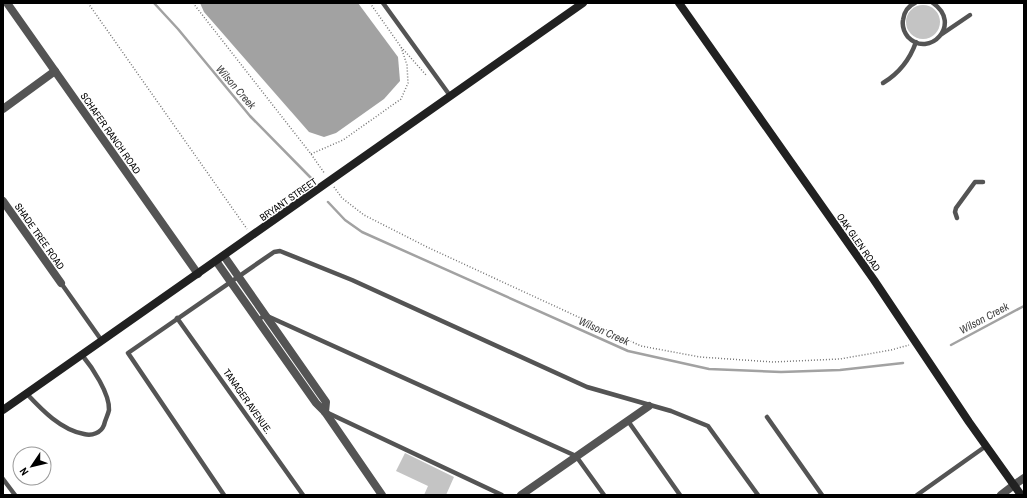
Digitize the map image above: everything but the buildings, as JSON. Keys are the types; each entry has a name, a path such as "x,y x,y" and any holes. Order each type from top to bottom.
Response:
{"main road":[{"name":"BRYANT STREET","path":"3,410 583,3"},
{"name":"OAK GLEN ROAD","path":"679,3 874,280 1020,495"}],"street":[{"name":"SCHAFER RANCH ROAD","path":"7,3 198,274"},
{"path":"3,109 55,71"},
{"name":"SHADE TREE ROAD","path":"3,201 61,283"},
{"path":"224,256 326,402 325,412"},
{"path":"216,261 316,403 325,412 382,495"},
{"path":"526,494 576,456 649,406"},
{"path":"1001,495 1024,478"}],"lane":[{"path":"383,3 450,97"},
{"path":"915,3 907,9 902,21 906,34 916,42 923,44 936,40 970,15"},
{"path":"933,3 939,7 945,21 941,35"},
{"path":"883,83 893,78 912,55 916,42"},
{"path":"957,218 955,212 956,208 975,182 983,182"},
{"path":"224,495 128,353 238,276 274,252 280,251 352,280 586,387 671,411 708,426 758,495"},
{"path":"61,283 102,341"},
{"path":"258,320 265,315 576,456 604,495"},
{"name":"TANAGER AVENUE.","path":"177,318 303,495"},
{"path":"27,394 41,409 64,427 84,434 95,435 102,429 109,410 94,370 82,355"},
{"path":"325,412 502,495"},
{"path":"767,418 822,495"},
{"path":"628,421 680,495"},
{"path":"917,495 986,446"},
{"path":"3,478 15,495"}],"path":[{"path":"88,3 252,236"},
{"path":"193,3 312,154 329,182 342,198 364,215 427,247 641,346 700,357 773,362 840,359 891,350 916,343"},
{"path":"370,3 401,47 431,81"},
{"path":"312,154 343,140 401,99 408,83 407,65 401,47"}],"shaded area":[{"path":"200,3 358,3 398,57 400,81 384,99 336,133 324,137 309,132 204,12"}],"waterway":[{"name":"Wilson Creek","path":"154,3 178,29 250,116 311,178"},
{"name":"Wilson Creek","path":"328,202 345,220 362,232 628,351 709,369 781,372 840,370 903,363"},
{"name":"Wilson Creek","path":"951,345 1024,306"}]}
